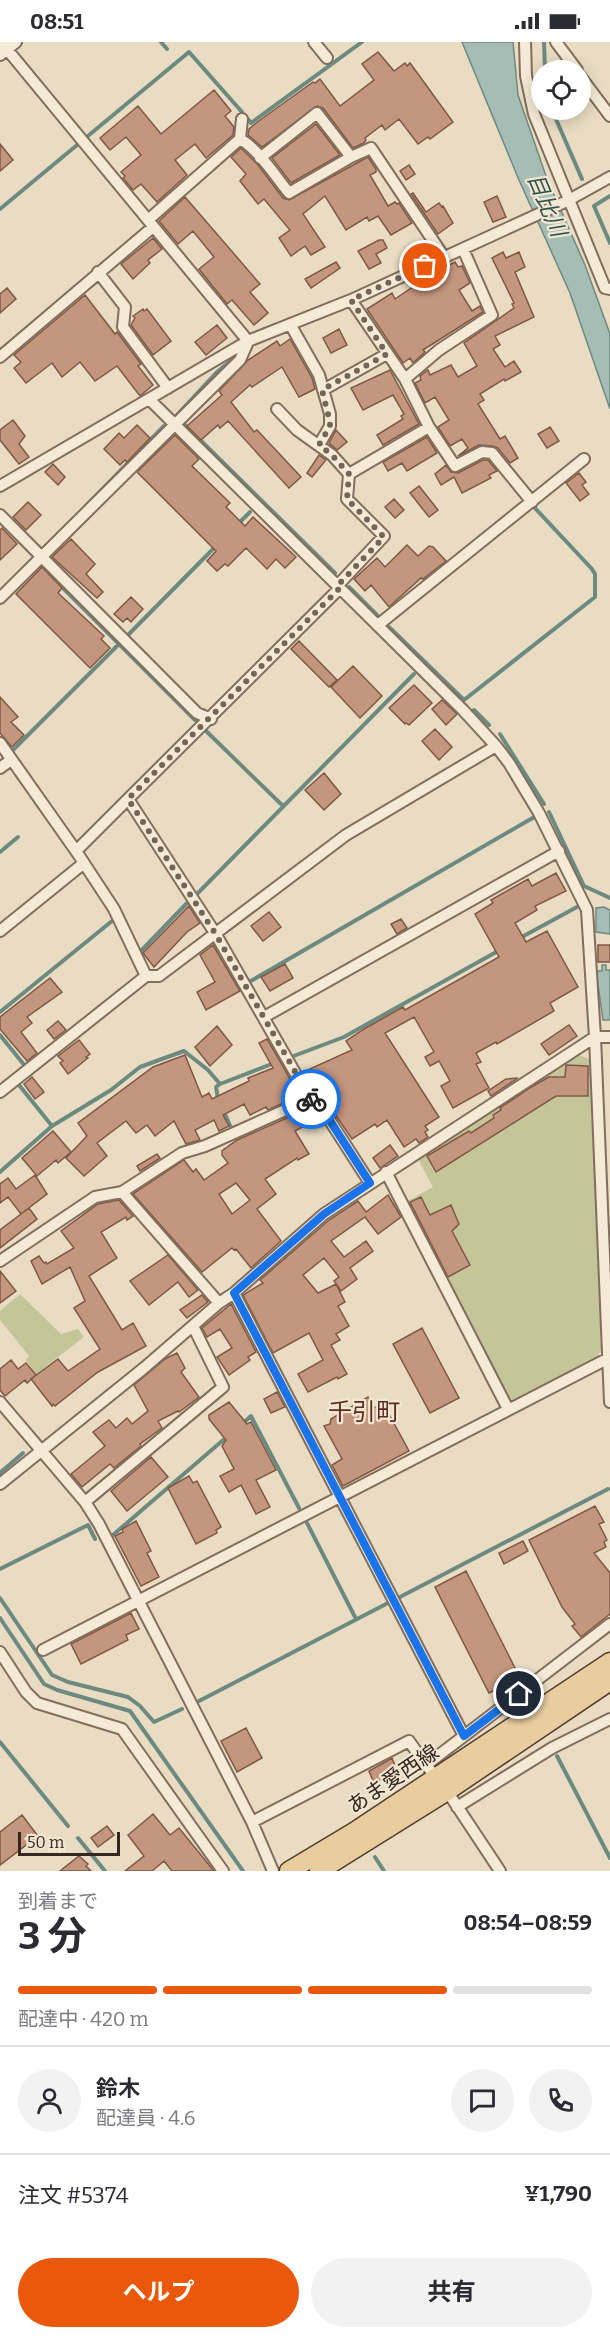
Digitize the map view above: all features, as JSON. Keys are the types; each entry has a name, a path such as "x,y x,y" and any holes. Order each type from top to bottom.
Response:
{"main road":[{"name":"あま愛西線","path":"289,1871 354,1832 610,1662"},
{"name":"あま愛西線","path":"320,1871 436,1778 610,1680"}],"street":[{"path":"314,42 327,58"},
{"path":"525,42 526,76 534,114 605,288 610,289"},
{"path":"556,42 570,60"},
{"path":"6,47 248,341"},
{"path":"591,91 610,116"},
{"path":"260,158 317,113 351,157"},
{"path":"0,357 98,273 240,139 242,119"},
{"path":"240,139 247,142 289,194 351,157 371,148 444,257"},
{"path":"0,486 248,341 351,300 528,219 610,177"},
{"path":"405,379 446,345 492,315 463,249"},
{"path":"98,273 125,307 123,327 168,388"},
{"path":"351,300 405,379 429,427 454,466 482,452 490,451 531,502"},
{"path":"290,324 319,375 330,422 319,445"},
{"path":"0,598 240,360 248,341"},
{"path":"322,390 387,354"},
{"path":"149,399 496,746 539,813 587,910 595,1037 610,1402"},
{"path":"76,850 203,722 211,718 339,587 384,537 347,499 349,474 332,455 297,430 277,409"},
{"path":"349,474 429,427"},
{"path":"378,626 584,459"},
{"path":"0,515 197,713 211,718"},
{"path":"0,743 76,850 114,909 146,976"},
{"path":"0,1092 146,976 159,976 346,835 496,746"},
{"path":"0,768 11,760"},
{"path":"128,799 215,933 310,1099"},
{"path":"264,1017 559,851"},
{"path":"0,931 84,863"},
{"path":"0,1484 234,1293 324,1214 595,1037 610,1037"},
{"path":"0,1261 95,1197 122,1192 182,1153 205,1146 310,1099 316,1099 370,1183"},
{"path":"386,1172 508,1409"},
{"path":"122,1192 219,1303"},
{"path":"234,1293 464,1736"},
{"path":"85,1502 223,1387 193,1326"},
{"path":"43,1650 607,1359"},
{"path":"0,1402 85,1502 99,1524 252,1822 273,1871"},
{"path":"436,1778 464,1736 610,1624"},
{"path":"0,1652 26,1692 38,1703 122,1730 223,1871"},
{"path":"458,1807 552,1748 610,1719"},
{"path":"252,1822 409,1741 458,1807 500,1871"}],"green space":[{"path":"579,1055 591,1060 601,1350 597,1357 513,1400 508,1398 406,1202 433,1187 418,1159"},
{"path":"20,1294 61,1334 78,1329 84,1337 36,1374 26,1360 29,1356 0,1320 0,1311"}],"water":[{"name":"目比川","path":"462,42 513,42 518,95 547,179 585,265 610,334 610,409 570,293 519,180"},
{"path":"604,907 610,910 610,934 596,932 596,908"},
{"path":"602,965 606,965 606,970 610,970 610,1020 603,1020 596,971 602,971"}],"building":[{"path":"378,52 394,71 405,63 407,66 410,63 453,122 430,139 428,137 418,144 399,119 385,130 382,125 365,138 364,143 353,148 323,108 317,106 262,147 248,135 249,129 256,123 320,79 340,106 374,80 362,64"},
{"path":"214,90 231,111 225,116 234,127 233,135 206,158 195,144 175,160 187,175 157,202 141,184 133,190 121,172 141,155 126,137 110,150 100,138 138,106 161,134"},
{"path":"316,124 340,155 291,183 272,158"},
{"path":"0,144 13,160 0,171"},
{"path":"241,148 258,165 283,198 289,200 368,157 376,169 376,172 370,175 388,206 395,202 399,203 412,223 391,235 378,216 369,221 367,217 346,230 325,196 303,214 325,247 311,255 305,246 291,256 279,238 290,230 264,199 258,204 240,181 246,174 231,157"},
{"path":"409,165 415,174 406,180 400,171"},
{"path":"413,193 426,212 439,203 443,206 453,223 438,234 411,194"},
{"path":"497,196 506,217 493,222 484,202"},
{"path":"185,197 260,284 250,292 268,313 254,325 232,300 227,304 199,269 214,257 193,231 178,244 159,221"},
{"path":"153,238 162,249 148,260 150,263 133,279 121,264"},
{"path":"383,240 387,248 376,254 381,263 369,269 358,251"},
{"path":"503,252 506,258 519,252 525,267 515,272 534,317 495,336 500,345 493,349 505,367 514,361 521,372 505,381 504,379 480,394 484,400 478,404 500,439 505,436 518,458 510,463 498,448 493,446 479,445 458,456 468,448 462,439 450,446 438,427 449,420 435,397 425,403 415,383 421,380 420,376 428,370 430,375 451,365 458,377 477,366 464,343 514,308 512,304 514,303 492,258"},
{"path":"336,262 340,268 311,288 305,279"},
{"path":"455,262 458,267 462,266 470,283 459,290 472,311 480,306 483,312 423,350 425,352 413,363 410,358 403,363 367,309 392,293 395,299 417,284 416,282"},
{"path":"7,288 16,299 0,313 0,294"},
{"path":"85,295 115,334 117,332 141,364 138,366 153,385 140,396 117,366 95,381 80,362 62,377 52,363 26,383 14,368 21,362 14,355"},
{"path":"143,309 144,311 147,309 171,341 153,355 131,325 135,318 133,316"},
{"path":"217,325 227,338 206,355 195,342"},
{"path":"339,329 347,345 331,353 323,338"},
{"path":"290,339 312,378 315,389 299,397 282,367 252,387 250,385 231,402 254,432 257,430 301,477 289,488 228,421 220,428 218,425 201,440 187,426 222,395 219,391 248,360 277,341 280,346"},
{"path":"390,370 419,424 383,445 377,435 403,419 401,416 404,414 393,395 363,410 351,388"},
{"path":"13,420 25,436 19,444 29,457 19,464 0,440 0,430"},
{"path":"137,425 150,438 127,462 125,460 120,465 104,449 119,433 124,438"},
{"path":"550,427 559,441 547,448 538,434"},
{"path":"336,430 347,442 337,450 329,443"},
{"path":"175,435 199,459 192,466 230,503 226,507 245,526 253,517 296,557 285,568 276,559 267,569 246,548 228,566 225,564 217,571 207,561 216,551 137,472"},
{"path":"427,437 437,453 407,471 402,463 388,471 383,462"},
{"path":"319,455 326,460 312,477 307,473"},
{"path":"483,460 488,460 497,471 489,475 491,478 462,493 454,477 441,485 435,474 446,465 451,472 458,473"},
{"path":"53,464 65,477 58,485 45,472"},
{"path":"579,473 586,482 582,485 589,494 580,501 566,483"},
{"path":"419,486 438,510 429,517 410,493"},
{"path":"394,499 404,510 395,518 385,507"},
{"path":"28,502 41,515 26,530 13,517"},
{"path":"2,528 17,544 0,560 0,530"},
{"path":"71,539 95,564 86,574 103,592 97,598 52,557"},
{"path":"407,545 418,556 429,546 433,547 446,561 423,579 421,578 389,607 371,585 365,591 354,579 377,558 385,567"},
{"path":"42,567 62,588 58,593 104,636 101,639 110,648 90,668 16,594"},
{"path":"131,597 143,609 131,622 127,618 123,622 114,614"},
{"path":"299,641 337,680 329,687 291,649"},
{"path":"353,666 382,696 360,718 331,687"},
{"path":"414,685 432,703 409,725 405,724 389,708"},
{"path":"0,697 18,717 11,722 24,735 12,747 0,733"},
{"path":"442,700 457,714 446,725 432,709"},
{"path":"435,729 452,747 439,760 422,741"},
{"path":"324,773 341,794 324,810 305,790"},
{"path":"556,873 566,891 535,906 537,910 515,923 526,942 547,931 578,987 550,1003 554,1011 497,1044 496,1042 476,1053 481,1062 476,1064 489,1088 453,1108 441,1086 450,1081 439,1061 430,1066 425,1057 434,1052 414,1017 385,1033 439,1117 425,1126 428,1130 425,1132 428,1137 419,1143 416,1139 404,1147 387,1120 377,1127 375,1124 352,1139 322,1095 314,1092 303,1072 352,1050 346,1041 364,1029 403,1007 405,1010 499,957 475,914 493,903 491,900 528,879 532,886"},
{"path":"189,906 200,923 187,932 154,967 143,953"},
{"path":"269,912 281,927 263,941 251,926"},
{"path":"401,919 407,928 397,934 391,924"},
{"path":"213,945 240,991 206,1010 197,992 215,982 200,955"},
{"path":"598,945 610,945 610,962 598,962"},
{"path":"285,964 293,978 270,991 261,977"},
{"path":"50,978 62,992 27,1017 32,1023 21,1032 37,1053 27,1061 0,1029 0,1017"},
{"path":"58,1021 66,1030 54,1039 47,1030"},
{"path":"569,1025 577,1036 549,1055 541,1044"},
{"path":"217,1026 232,1045 210,1066 195,1047"},
{"path":"267,1039 294,1086 285,1089 290,1100 268,1110 266,1107 250,1115 244,1104 223,1115 229,1126 219,1131 214,1120 195,1130 200,1140 186,1144 174,1121 155,1136 147,1125 136,1133 126,1121 97,1143 107,1156 84,1176 66,1158 87,1136 78,1123 153,1067 185,1055 202,1097 209,1093 212,1099 249,1081 248,1078 273,1068 259,1043"},
{"path":"79,1040 90,1054 68,1074 60,1063 63,1061 58,1056"},
{"path":"566,1065 588,1066 588,1096 556,1096 436,1172 427,1156 494,1118 493,1115 501,1110 500,1108 533,1086 549,1077 565,1077"},
{"path":"32,1077 44,1092 35,1099 24,1084"},
{"path":"518,1078 491,1096 488,1091 506,1079"},
{"path":"312,1107 319,1118 295,1131 309,1154 298,1160 297,1158 265,1179 276,1194 257,1209 281,1241 251,1268 236,1249 232,1248 202,1272 133,1194 184,1160 193,1172 196,1169 204,1180 228,1163 222,1151 237,1140","holes":["236,1183 250,1200 232,1214 219,1194"]},
{"path":"53,1131 71,1152 58,1163 56,1160 37,1176 22,1158"},
{"path":"390,1145 398,1156 380,1168 373,1158"},
{"path":"157,1154 160,1158 140,1171 137,1166"},
{"path":"35,1175 47,1194 21,1214 8,1197 0,1203 0,1184 8,1178 16,1189"},
{"path":"388,1195 401,1217 378,1234 365,1217 331,1241 344,1257 366,1241 373,1251 350,1268 357,1279 341,1291 334,1281 339,1277 324,1258 303,1275 318,1293 336,1284 345,1302 338,1306 349,1326 336,1334 340,1340 331,1345 347,1374 308,1392 298,1374 323,1360 309,1333 273,1353 243,1295 263,1283 260,1280 329,1220 358,1201 366,1212"},
{"path":"421,1197 430,1215 451,1205 459,1224 452,1231 470,1265 448,1277 410,1202"},
{"path":"119,1200 133,1216 127,1220 126,1217 101,1232 117,1258 89,1276 122,1330 133,1323 146,1346 98,1372 52,1406 31,1379 58,1359 68,1371 100,1349 74,1308 85,1301 70,1267 42,1284 31,1261 39,1256 47,1264 74,1248 61,1231 98,1204"},
{"path":"29,1208 37,1219 0,1248 0,1230"},
{"path":"168,1255 198,1290 189,1297 178,1282 149,1305 130,1281"},
{"path":"0,1271 16,1291 0,1303"},
{"path":"202,1295 208,1302 187,1318 180,1310"},
{"path":"231,1304 256,1352 248,1357 250,1360 229,1375 217,1357 232,1348 220,1329 207,1337 202,1328"},
{"path":"422,1328 459,1398 430,1413 393,1344"},
{"path":"177,1353 185,1368 181,1372 199,1397 179,1412 158,1421 162,1428 114,1468 110,1464 82,1487 71,1474 105,1446 93,1432 109,1420 116,1428 127,1418 132,1424 148,1411 134,1385 165,1359"},
{"path":"11,1360 18,1369 26,1363 36,1375 27,1383 25,1380 5,1396 0,1390 0,1369"},
{"path":"277,1392 285,1407 271,1413 264,1399"},
{"path":"368,1397 374,1408 379,1405 381,1409 385,1407 409,1451 343,1486 332,1465 342,1459 324,1426 330,1424 331,1419"},
{"path":"229,1402 247,1424 251,1422 276,1470 256,1480 270,1507 256,1514 241,1485 229,1492 220,1476 234,1469 222,1446 226,1440 209,1419 209,1415"},
{"path":"151,1457 168,1477 127,1511 111,1491"},
{"path":"189,1476 193,1483 197,1481 221,1527 216,1530 217,1533 196,1544 168,1488"},
{"path":"595,1506 604,1522 599,1524 607,1540 604,1542 606,1547 594,1553 610,1573 610,1614 581,1637 572,1626 575,1624 562,1607 529,1540"},
{"path":"136,1521 151,1551 147,1553 159,1577 141,1586 115,1536"},
{"path":"523,1541 528,1551 504,1564 499,1553"},
{"path":"466,1571 520,1678 489,1693 435,1587"},
{"path":"131,1613 139,1629 126,1635 128,1640 81,1664 71,1644"},
{"path":"246,1728 262,1758 237,1772 221,1741"},
{"path":"392,1758 396,1768 388,1772 390,1775 374,1783 369,1771"},
{"path":"153,1814 170,1835 179,1828 214,1871 172,1871 164,1861 152,1871 125,1871 144,1856 128,1835"},
{"path":"22,1815 38,1836 0,1865 0,1832"},
{"path":"107,1826 114,1835 98,1847 91,1838"},
{"path":"79,1856 88,1864 86,1866 91,1871 60,1871"}],"waterway":[{"path":"161,42 167,49"},
{"path":"249,120 251,123 362,42"},
{"path":"544,42 545,60"},
{"path":"0,209 189,52 242,112"},
{"path":"556,120 582,179"},
{"path":"610,196 594,206 610,243"},
{"path":"176,416 217,372 233,359"},
{"path":"182,422 335,573"},
{"path":"87,505 164,426"},
{"path":"389,627 464,700 595,597 595,574 592,569 533,506"},
{"path":"238,524 250,512"},
{"path":"129,634 216,546"},
{"path":"42,567 195,720"},
{"path":"349,587 377,615"},
{"path":"13,750 119,644"},
{"path":"196,895 414,674"},
{"path":"474,710 489,725"},
{"path":"204,729 283,806"},
{"path":"500,734 544,804"},
{"path":"549,812 584,886 610,898"},
{"path":"249,982 536,816"},
{"path":"0,852 18,837"},
{"path":"139,953 190,900"},
{"path":"520,938 577,907"},
{"path":"0,1012 112,921"},
{"path":"291,1057 344,1037 498,951"},
{"path":"0,1035 25,1066 21,1069"},
{"path":"52,1126 111,1090 140,1067 184,1051 208,1070 220,1084 282,1060"},
{"path":"218,1099 216,1087 220,1084"},
{"path":"0,1172 52,1126 19,1085"},
{"path":"224,1112 232,1130"},
{"path":"241,1425 251,1416 299,1508"},
{"path":"113,1535 229,1435"},
{"path":"0,1473 23,1453"},
{"path":"398,1598 608,1489"},
{"path":"307,1523 356,1619"},
{"path":"0,1569 88,1525 95,1539"},
{"path":"0,1598 52,1675 68,1682 128,1697 140,1706 154,1722 182,1709"},
{"path":"199,1701 388,1603"},
{"path":"0,1618 44,1684 57,1690 130,1711 243,1871"},
{"path":"0,1742 68,1826"},
{"path":"557,1756 610,1858"},
{"path":"78,1838 105,1871"},
{"path":"375,1857 384,1871"}],"way so far":[{"path":"311,1099 215,933 128,799 340,588 338,585 384,537 347,499 349,474 332,455 319,445 330,426 330,414 322,390 387,354 351,300 425,266"}],"district":[{"name":"千引町","path":"364,1412"}],"route":[{"path":"311,1099 316,1099 370,1183 324,1214 234,1293 464,1736 519,1694"}]}
